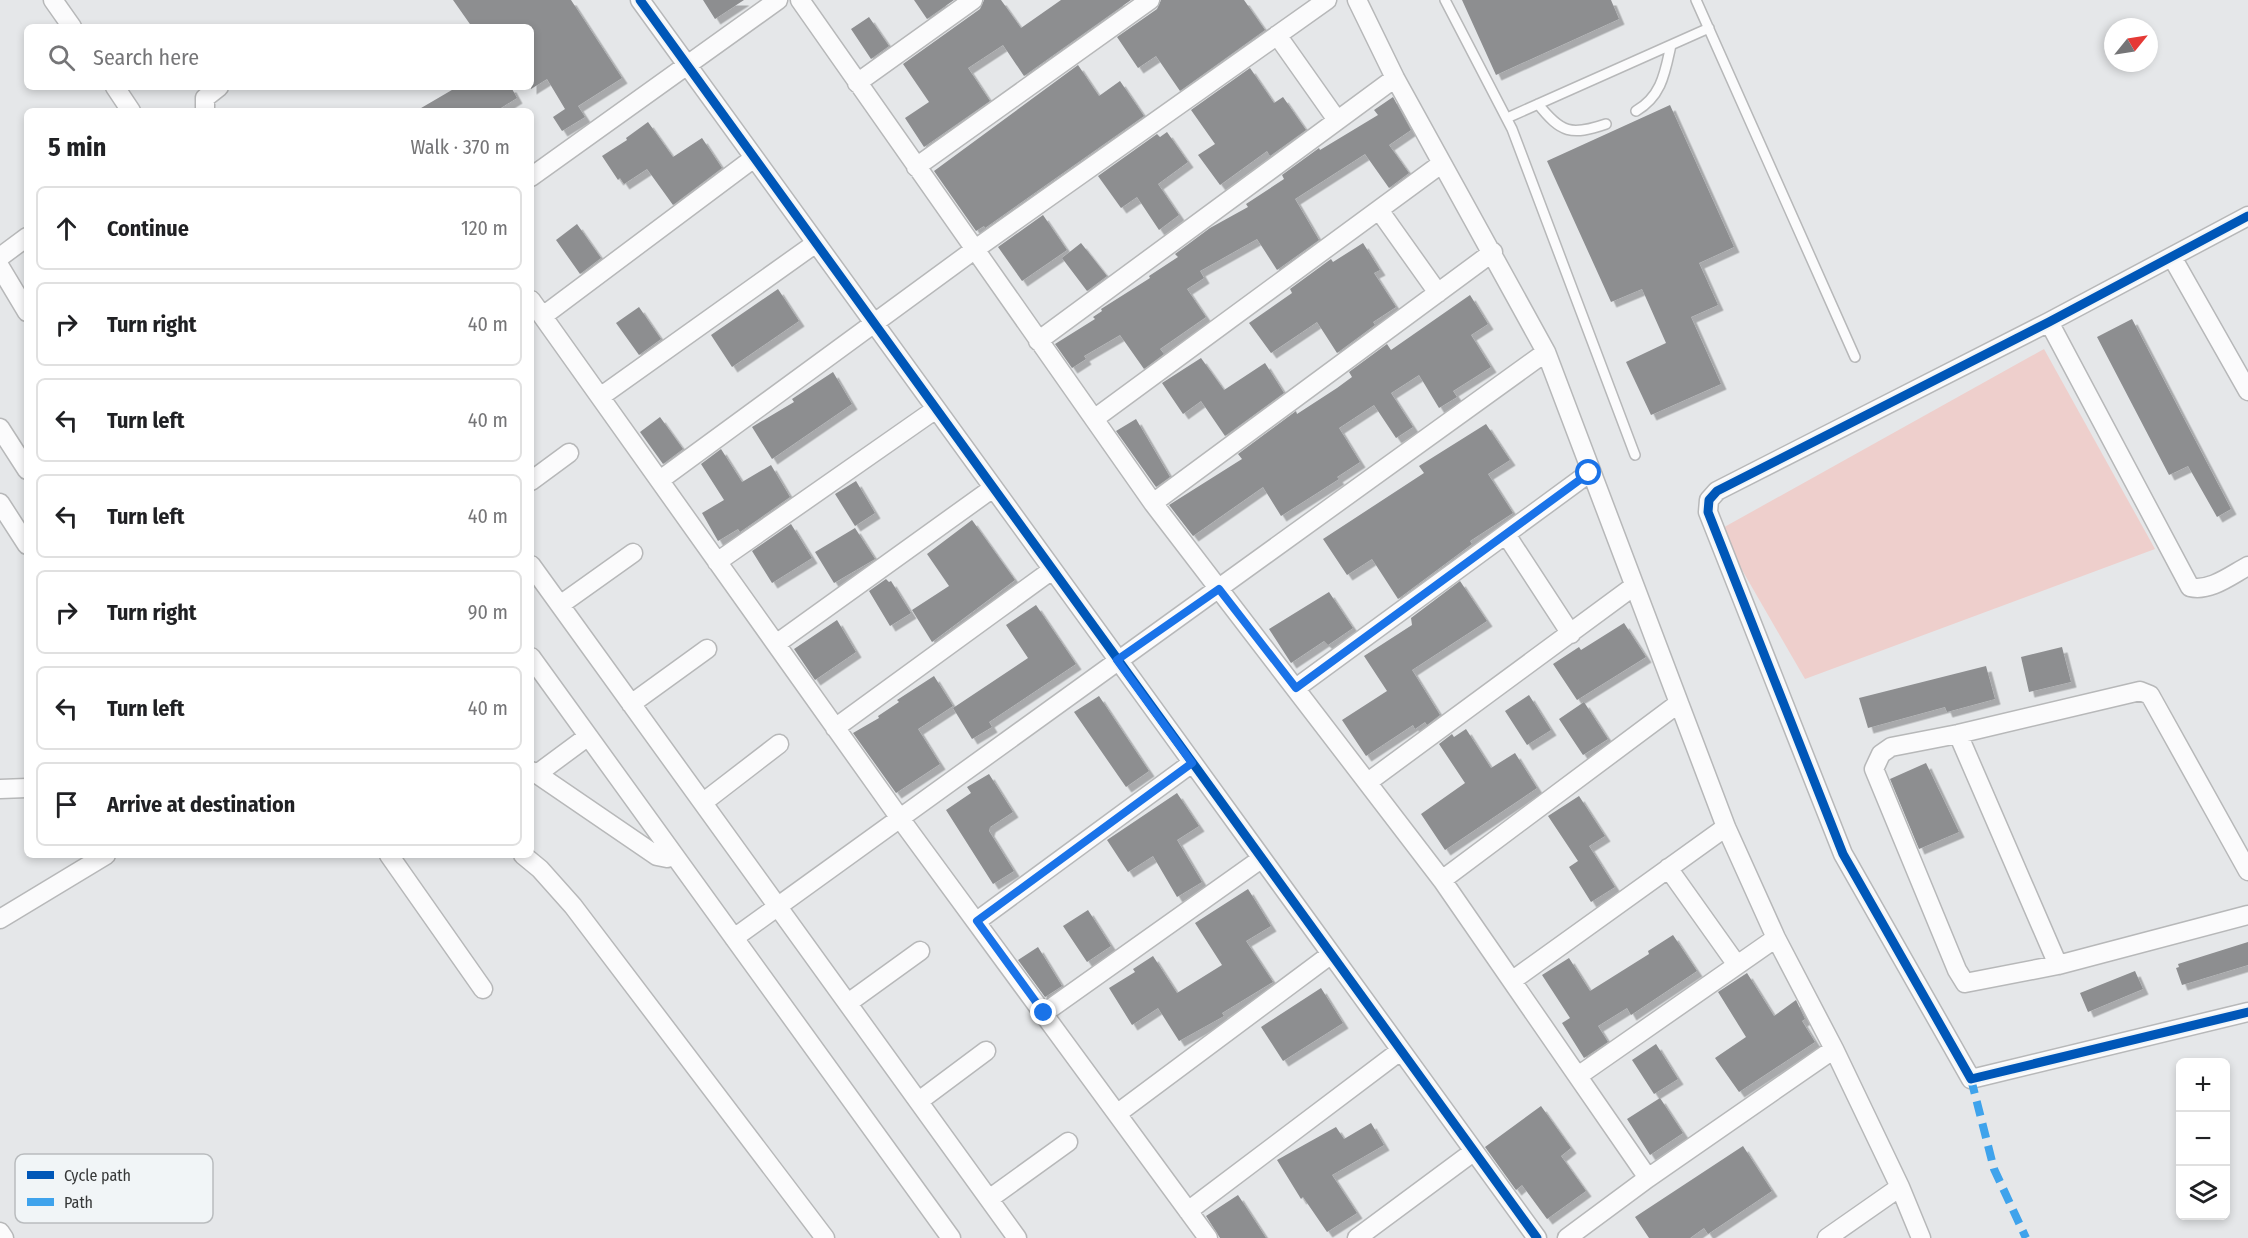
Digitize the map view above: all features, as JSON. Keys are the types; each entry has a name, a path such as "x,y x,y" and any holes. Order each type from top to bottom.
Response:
{"street":[{"path":"53,0 70,24"},
{"path":"640,0 1537,1238"},
{"path":"534,175 778,0"},
{"path":"800,0 1153,503 1442,880 1648,1178"},
{"path":"857,82 973,0"},
{"path":"916,167 1150,0"},
{"path":"660,480 974,250 1327,0"},
{"path":"1357,0 1441,164 1493,252 1546,352 1589,473 1726,827 1776,938 1834,1049 1900,1187 1921,1238"},
{"path":"1277,35 1337,120"},
{"path":"1038,341 1395,78"},
{"path":"117,90 129,108"},
{"path":"205,108 205,98 215,90"},
{"path":"543,316 754,158"},
{"path":"1094,419 1441,164"},
{"path":"1379,210 1438,293"},
{"path":"2248,216 2049,322 1717,491 1709,500 1708,512 1843,854 1971,1079 2248,1012"},
{"path":"0,257 24,239"},
{"path":"600,397 816,243"},
{"path":"1153,503 1493,252"},
{"path":"2172,257 2248,391"},
{"path":"0,267 24,307"},
{"path":"534,304 899,818 1208,1238"},
{"path":"2049,322 2190,587 2198,589 2215,584 2248,566"},
{"path":"734,938 1546,352"},
{"path":"717,562 936,409"},
{"path":"0,428 24,465"},
{"path":"534,479 569,453"},
{"path":"1296,688 1507,536 1589,473"},
{"path":"776,644 993,488"},
{"path":"0,504 24,540"},
{"path":"1507,536 1571,634"},
{"path":"560,605 633,553"},
{"path":"534,568 631,704 705,801 777,906 1017,1238"},
{"path":"835,728 1052,570"},
{"path":"1368,782 1634,586"},
{"path":"631,704 707,649"},
{"path":"534,661 951,1238"},
{"path":"2248,871 2150,695 2140,691 1958,734 1891,747 1881,754 1874,769 1957,970 1965,983 2058,965 2248,915"},
{"path":"1442,880 1679,704"},
{"path":"1958,734 2058,965"},
{"path":"588,737 534,773 657,856 667,858 674,855"},
{"path":"705,801 779,744"},
{"path":"977,921 1192,763"},
{"path":"0,789 24,788"},
{"path":"1513,980 1726,827"},
{"path":"0,919 101,858"},
{"path":"391,858 483,989"},
{"path":"527,858 540,869 573,906 825,1238"},
{"path":"1044,1013 1261,859"},
{"path":"1668,868 1737,965"},
{"path":"1578,1076 1776,938"},
{"path":"848,1004 920,951"},
{"path":"1118,1113 1330,955"},
{"path":"1567,1238 1648,1178 1834,1049"},
{"path":"919,1101 986,1051"},
{"path":"1188,1211 1400,1051"},
{"path":"989,1199 1068,1142"},
{"path":"1357,1238 1473,1152"},
{"path":"1827,1238 1900,1187"},
{"path":"0,1232 4,1238"}],"lane":[{"path":"1445,0 1507,118 1635,455"},
{"path":"1696,0 1855,357"},
{"path":"1507,118 1709,28"},
{"path":"1636,111 1650,103 1663,82 1671,45"},
{"path":"1538,104 1551,120 1572,132 1582,132 1606,124"}],"shaded area":[{"path":"2044,349 2155,549 1805,679 1719,530"}],"building":[{"path":"453,0 571,0 622,78 578,106 585,117 562,131 553,117 565,109 547,79 534,87 534,24 470,24"},
{"path":"703,0 744,0 715,19"},
{"path":"914,0 954,0 927,19"},
{"path":"984,0 1001,0 1021,28 1061,0 1131,0 1024,76 1003,45 968,68 990,101 924,147 905,118 929,102 903,64 980,9"},
{"path":"1161,0 1244,0 1265,30 1180,91 1156,56 1138,68 1117,37 1157,9"},
{"path":"1462,0 1611,0 1619,19 1496,75"},
{"path":"869,17 889,46 871,59 851,29"},
{"path":"1078,65 1099,96 1120,81 1144,116 985,228 984,226 976,231 934,171"},
{"path":"1250,68 1274,103 1283,97 1306,130 1270,156 1267,151 1220,185 1198,155 1215,144 1191,110"},
{"path":"452,90 513,90 517,98 501,108 421,108"},
{"path":"1393,97 1411,130 1389,145 1409,173 1389,188 1365,154 1295,199 1319,240 1277,270 1257,239 1200,271 1204,278 1187,289 1206,317 1160,349 1164,354 1144,369 1120,335 1084,356 1086,359 1072,368 1055,344 1095,319 1093,317 1102,311 1101,309 1150,278 1149,276 1178,257 1175,254 1210,228 1248,207 1246,204 1284,179 1282,175 1319,148 1320,150 1378,115 1374,110"},
{"path":"1670,105 1734,247 1699,263 1718,305 1691,317 1721,384 1651,415 1626,362 1666,343 1642,289 1611,302 1547,161"},
{"path":"648,122 673,157 702,138 722,168 673,205 647,169 624,184 620,178 618,180 602,156 627,140 626,138"},
{"path":"1167,132 1188,162 1158,184 1179,215 1159,230 1137,197 1121,208 1098,176 1157,134 1160,137"},
{"path":"1043,215 1067,250 1022,281 998,247"},
{"path":"577,224 601,258 580,274 556,240"},
{"path":"1081,243 1107,276 1087,291 1062,258"},
{"path":"1363,243 1380,270 1374,273 1396,307 1373,322 1375,325 1337,353 1317,322 1271,353 1249,323 1292,293 1290,289 1331,259 1333,262"},
{"path":"778,289 799,321 732,367 711,335"},
{"path":"1470,295 1488,324 1471,335 1491,367 1453,391 1457,397 1439,408 1419,375 1391,393 1413,427 1396,438 1374,405 1339,428 1360,462 1337,477 1339,479 1281,516 1263,487 1193,536 1169,505 1242,459 1238,454 1296,411 1297,414 1352,377 1349,372 1387,344 1391,350"},
{"path":"639,307 661,339 639,355 616,323"},
{"path":"2132,319 2231,509 2217,517 2188,466 2169,475 2097,337"},
{"path":"1201,358 1224,390 1265,363 1284,393 1225,436 1201,401 1183,414 1162,383"},
{"path":"833,372 852,404 772,459 752,427 794,402 792,399"},
{"path":"660,417 683,449 663,464 640,432"},
{"path":"1136,419 1170,477 1156,487 1116,431"},
{"path":"1486,424 1510,460 1488,474 1513,513 1470,541 1472,544 1398,599 1372,559 1347,575 1323,539 1424,473 1419,466"},
{"path":"721,449 742,482 771,465 790,497 740,532 738,529 718,541 702,513 724,500 701,464"},
{"path":"856,481 875,513 855,526 835,494"},
{"path":"972,520 1015,580 932,642 912,610 949,586 927,554"},
{"path":"791,524 812,558 772,583 752,551"},
{"path":"855,528 875,559 834,583 815,552"},
{"path":"886,579 891,581 911,613 890,626 869,591"},
{"path":"1460,581 1487,621 1412,670 1440,715 1427,725 1425,722 1415,729 1413,725 1366,756 1342,720 1387,691 1364,656 1412,625 1411,618"},
{"path":"1329,592 1353,628 1328,645 1324,641 1291,663 1269,629"},
{"path":"1036,605 1076,664 989,722 992,727 972,739 953,708 1028,658 1006,625"},
{"path":"837,620 856,652 815,680 794,649"},
{"path":"1624,623 1646,657 1577,700 1553,664 1579,647 1581,650"},
{"path":"2062,647 2071,682 2029,692 2021,657"},
{"path":"1986,666 1995,699 1947,712 1945,707 1868,728 1859,698"},
{"path":"934,676 953,706 918,729 940,764 896,793 853,733 879,718 878,716 899,702 897,700"},
{"path":"1529,695 1551,730 1527,745 1505,711"},
{"path":"1099,696 1149,771 1126,787 1074,712"},
{"path":"1584,702 1608,739 1583,755 1559,719"},
{"path":"1466,729 1491,768 1515,753 1537,788 1445,850 1421,814 1465,783 1439,744 1452,734 1454,737"},
{"path":"1926,763 1959,832 1919,849 1890,779"},
{"path":"989,774 1013,812 990,827 989,831 1014,871 993,884 946,810 971,793 967,787"},
{"path":"1177,793 1199,826 1177,840 1202,882 1177,897 1153,856 1128,872 1107,840"},
{"path":"1579,796 1605,836 1589,846 1615,887 1591,902 1569,867 1578,861 1548,816"},
{"path":"1248,889 1271,926 1246,941 1273,982 1222,1013 1224,1016 1179,1041 1158,1008 1132,1025 1109,988 1135,972 1133,969 1153,956 1177,993 1222,965 1195,923"},
{"path":"1088,910 1111,946 1087,962 1063,926"},
{"path":"1673,935 1697,971 1631,1015 1627,1008 1598,1026 1608,1042 1584,1058 1562,1023 1570,1018 1542,975 1569,958 1590,991 1649,954 1648,951"},
{"path":"2248,942 2248,965 2182,985 2176,968 2179,967 2178,964"},
{"path":"1038,947 1062,986 1045,997 1018,960"},
{"path":"2135,971 2143,989 2088,1012 2080,993"},
{"path":"1747,973 1774,1016 1796,1000 1805,1019 1802,1021 1815,1042 1739,1092 1715,1058 1746,1037 1718,992"},
{"path":"1321,988 1343,1023 1283,1061 1261,1027"},
{"path":"1656,1044 1678,1079 1654,1094 1632,1060"},
{"path":"1660,1098 1683,1133 1650,1155 1627,1119"},
{"path":"1541,1106 1571,1148 1561,1156 1586,1191 1547,1219 1522,1185 1516,1190 1485,1147"},
{"path":"1371,1123 1384,1145 1332,1175 1357,1213 1327,1232 1303,1197 1301,1199 1277,1160 1336,1127 1344,1139"},
{"path":"1743,1146 1772,1191 1708,1234 1704,1228 1690,1238 1649,1238 1635,1217"},
{"path":"1238,1195 1266,1238 1220,1238 1206,1216"}],"marked path":[{"path":"1971,1079 1994,1169 2026,1238"}],"cycle path":[{"path":"640,0 1537,1238"},
{"path":"2248,216 2049,322 1717,491 1709,500 1708,512 1843,854 1971,1079 2248,1012"}],"route":[{"path":"1044,1013 977,921 1192,763 1117,660 1219,589 1296,688 1507,536 1589,473"}]}
